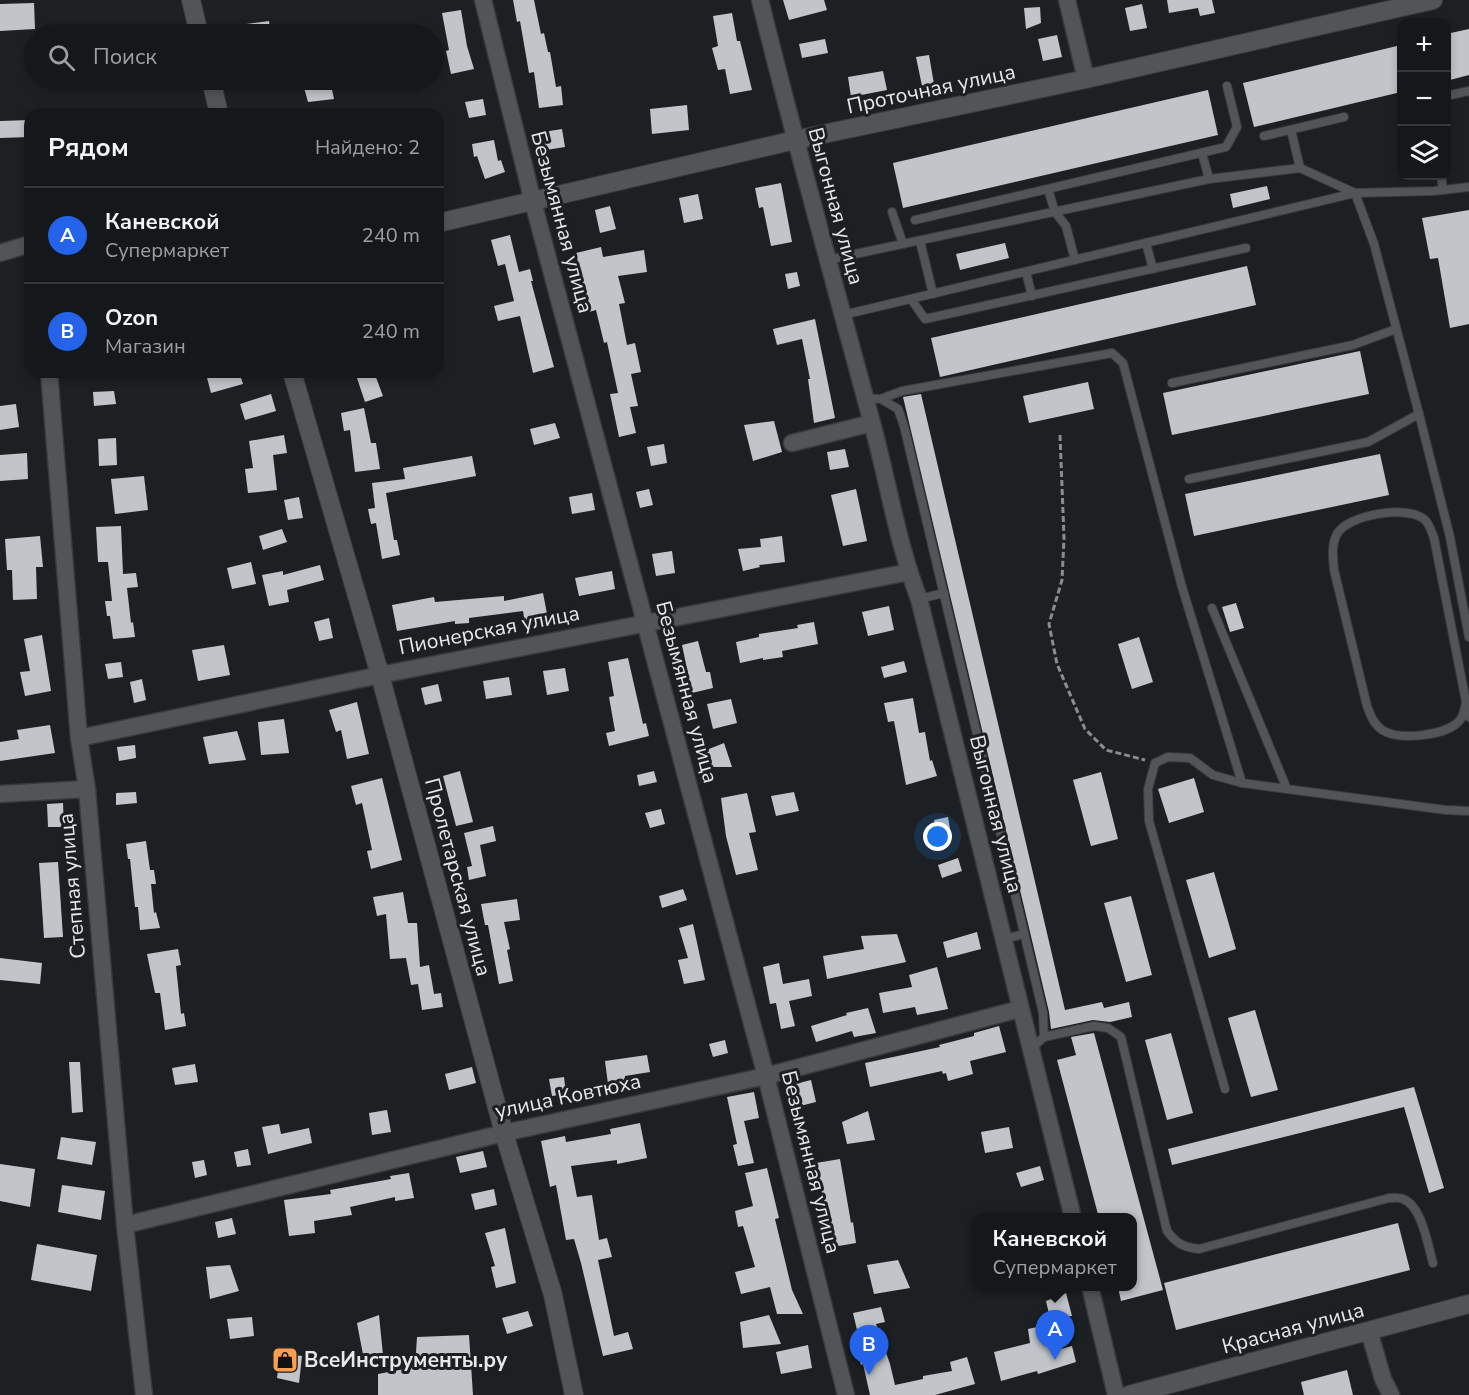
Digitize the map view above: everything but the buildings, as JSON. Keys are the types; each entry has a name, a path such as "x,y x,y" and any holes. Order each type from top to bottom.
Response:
{"street":[{"path":"191,0 197,24"},
{"name":"Безымянная улица","path":"483,0 533,202 766,1076 846,1395"},
{"name":"Выгонная улица","path":"760,0 827,260 843,315 873,398 872,423 909,572 920,598 1020,1009 1038,1042 1072,1213"},
{"path":"1067,0 1086,79"},
{"name":"Проточная улица","path":"444,222 795,140 1086,79 1425,1"},
{"path":"213,90 218,108"},
{"path":"0,252 24,246"},
{"name":"Степная улица","path":"49,378 79,738 87,789 125,1225 144,1395"},
{"name":"Пролетарская улица","path":"294,378 380,675 504,1133 553,1295 574,1395"},
{"path":"792,443 872,423"},
{"name":"Пионерская улица","path":"79,738 380,675 909,572"},
{"path":"0,794 87,789"},
{"name":"улица Ковтюха","path":"125,1225 504,1133 766,1076 1020,1009"},
{"path":"1091,1291 1116,1395"},
{"name":"Красная улица","path":"1129,1395 1469,1304"},
{"path":"1369,1331 1383,1379 1391,1395"}],"lane":[{"path":"915,220 1226,147 1237,127 1227,86"},
{"path":"1451,95 1469,91"},
{"path":"1264,136 1344,117"},
{"path":"1291,130 1300,168"},
{"path":"1202,153 1209,179"},
{"path":"827,260 1209,179 1300,168 1355,193 1374,244 1419,414 1450,537 1469,637"},
{"path":"1442,180 1443,190"},
{"path":"843,315 1355,193 1469,187"},
{"path":"1048,189 1055,212 1066,226 1075,260"},
{"path":"892,212 903,244"},
{"path":"920,240 933,294"},
{"path":"1146,243 1153,269"},
{"path":"910,299 925,319 1246,248"},
{"path":"1026,272 1032,296"},
{"path":"1172,383 1353,345 1396,329"},
{"path":"873,398 1112,353 1124,363 1182,587 1242,783"},
{"path":"873,398 898,409 904,426 1043,1013 1038,1042 1094,1026 1108,1028 1120,1036 1167,1231 1176,1243 1186,1248 1199,1249 1389,1197 1402,1198 1410,1203 1419,1215 1432,1263"},
{"path":"1189,479 1368,442 1419,414"},
{"path":"1466,703 1463,717 1456,724 1439,732 1404,737 1386,732 1373,722 1366,706 1334,570 1332,548 1337,532 1351,522 1392,511 1409,512 1426,521 1434,538 1469,717"},
{"path":"920,598 944,593"},
{"path":"1212,608 1287,789"},
{"path":"1225,1089 1149,821 1148,789 1155,763 1168,757 1190,758 1213,776 1242,783 1446,810 1469,811"},
{"path":"1004,939 1024,934"}],"path":[{"path":"1060,435 1064,538 1062,580 1049,624 1057,664 1085,729 1106,750 1155,763"}],"place":[{"name":"ВсеИнструменты.ру","path":"285,1360"},
{"name":"Каневской","path":"1055,1360"},
{"name":"Ozon","path":"869,1375"}]}
